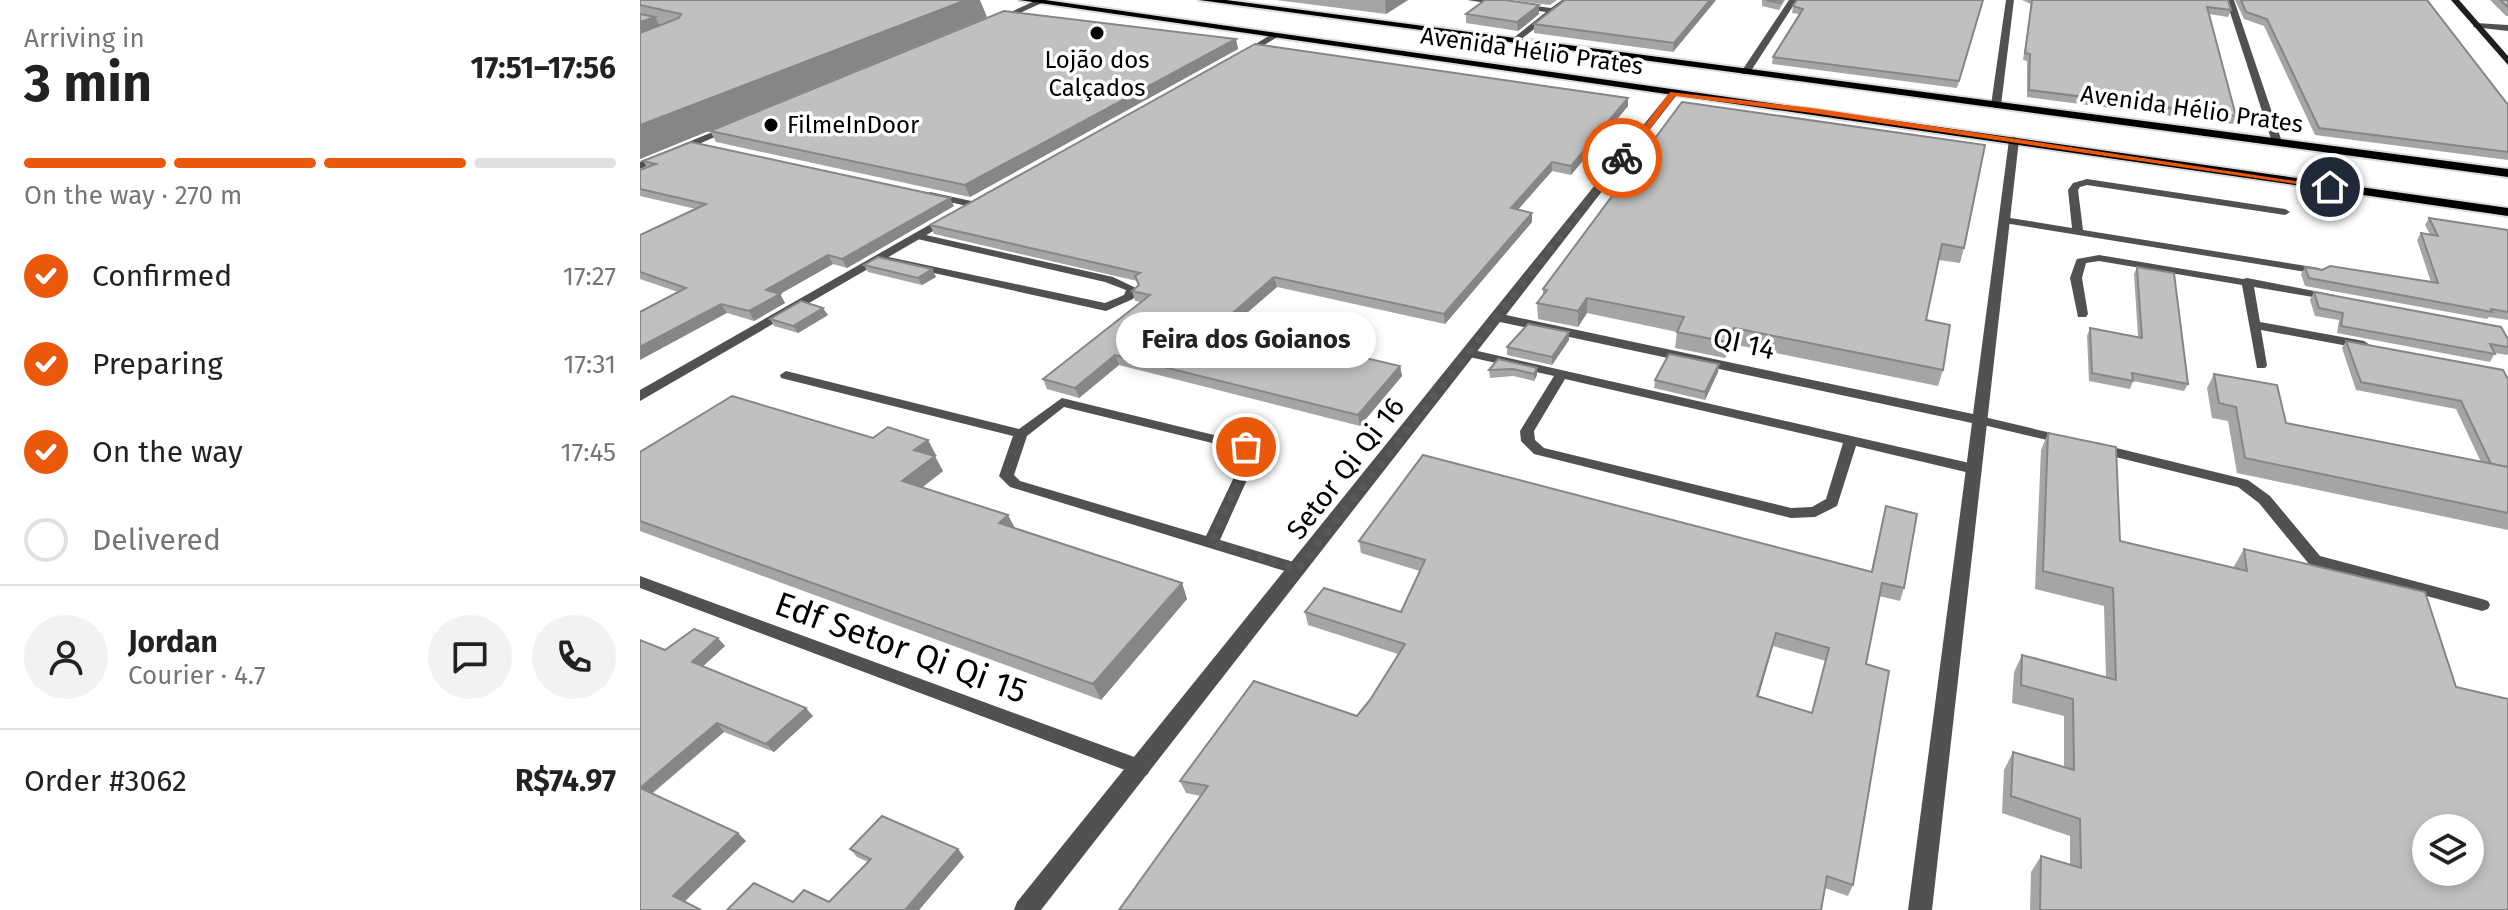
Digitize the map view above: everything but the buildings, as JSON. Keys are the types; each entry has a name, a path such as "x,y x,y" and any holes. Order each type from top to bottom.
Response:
{"main road":[{"name":"Avenida Hélio Prates","path":"1024,0 1673,94 1812,110 2508,212"},
{"name":"Avenida Hélio Prates","path":"1204,0 2508,173"},
{"path":"1812,110 1832,109 1850,102 1846,92 1833,84"},
{"path":"1910,124 1890,116 1884,105 1925,96"}],"street":[{"path":"1471,0 1553,11"},
{"path":"1515,41 1567,0"},
{"path":"1746,72 1793,0"},
{"path":"1996,105 2010,0"},
{"path":"2230,0 2277,142"},
{"path":"2455,0 2503,52 2508,62"},
{"path":"982,26 1040,2"},
{"path":"2476,25 2508,28"},
{"path":"1234,59 1275,36"},
{"name":"Setor Qi Qi 16","path":"1026,910 1673,94"},
{"path":"640,166 737,125"},
{"path":"1920,910 2014,140"},
{"path":"694,143 725,150"},
{"path":"910,191 972,204"},
{"path":"640,396 986,197"},
{"name":"QI 14","path":"1498,317 1980,420"}],"lane":[{"path":"2078,232 2073,190 2076,185 2087,182 2285,212"},
{"path":"2004,220 2319,271"},
{"path":"879,258 1106,307 1129,297 1132,289 1109,279 917,236"},
{"path":"2082,314 2076,278 2081,261 2099,258 2339,298"},
{"path":"2247,281 2261,365"},
{"path":"2254,325 2374,347"},
{"path":"1469,353 1974,469"},
{"path":"1562,374 1527,431 1528,441 1539,451 1791,513 1815,512 1832,502 1851,440"},
{"path":"786,375 1021,434"},
{"path":"1211,542 1252,453 1246,447 1062,402 1021,434 1006,468 1006,476 1015,484 1298,569"},
{"path":"1980,420 2243,483 2265,495 2298,543 2315,560 2482,605"},
{"name":"Edf Setor Qi Qi 15","path":"640,582 1141,768"}],"way so far":[{"path":"1246,447 1252,453 1211,542 1298,569 1622,158"}],"place":[{"name":"Lojão dos Calçados","path":"1097,33"},
{"name":"FilmeInDoor","path":"771,125"},
{"name":"Feira dos Goianos","path":"1246,447"}],"route":[{"path":"1622,158 1673,94 1812,110 2330,187"}]}
